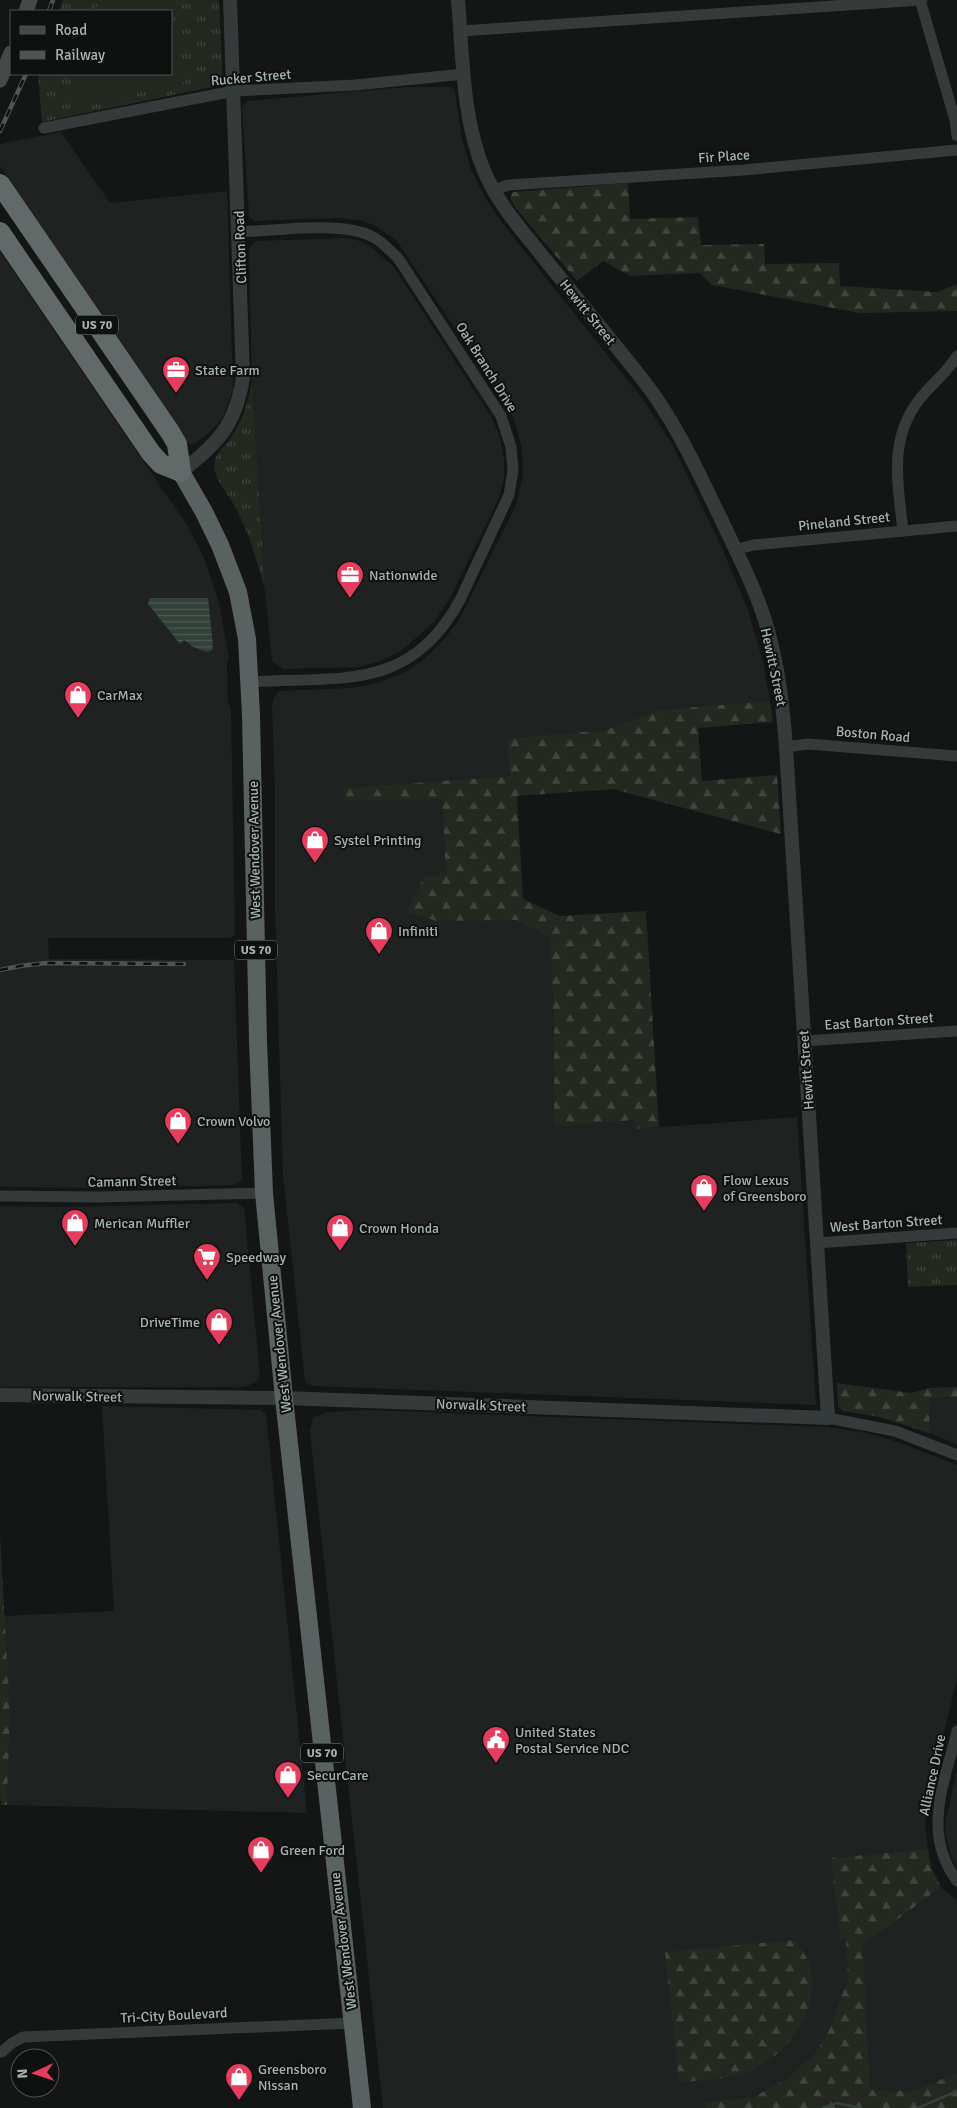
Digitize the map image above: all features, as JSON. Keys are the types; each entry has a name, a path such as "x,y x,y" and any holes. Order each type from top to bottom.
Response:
{"highway":[{"name":"West Wendover Avenue","path":"0,184 177,444 180,472 212,528 236,585 247,639 250,682 258,1041 264,1193 284,1398 362,2108"},
{"name":"US 70","path":"0,232 151,452 162,464 180,472"}],"main road":[{"path":"0,80 10,55"}],"street":[{"name":"Clifton Road","path":"180,472 216,443 223,434 236,408 241,391 244,363 230,0"},
{"name":"Hewitt Street","path":"458,0 467,110 475,145 494,190 527,237 645,382 668,414 735,550 768,630 780,687 786,748 828,1418"},
{"path":"460,31 921,0 955,120 957,136"},
{"name":"Rucker Street","path":"44,128 234,91 355,85 464,74"},
{"name":"Fir Place","path":"494,190 508,185 744,170 957,150"},
{"name":"Oak Branch Drive","path":"239,232 340,229 359,232 380,241 398,258 501,416 511,447 513,470 512,484 505,506 460,600 452,615 436,636 417,653 390,668 359,677 250,682"},
{"path":"903,531 897,478 898,448 906,420 920,399 951,366 957,356"},
{"name":"Pineland Street","path":"735,550 753,545 957,526"},
{"name":"Boston Road","path":"786,748 808,744 957,756"},
{"name":"East Barton Street","path":"804,1041 957,1031"},
{"name":"Camann Street","path":"0,1196 99,1197 264,1193"},
{"name":"West Barton Street","path":"816,1243 957,1233"},
{"name":"Norwalk Street","path":"0,1396 284,1398 828,1418 895,1431 957,1455"},
{"name":"Alliance Drive","path":"957,1731 936,1828 943,1856 957,1881"},
{"name":"Tri-City Boulevard","path":"2,2052 12,2043 23,2037 352,2022"}],"shaded area":[{"path":"406,87 451,87 455,91 461,135 471,170 486,199 503,224 644,401 672,444 719,542 747,607 763,662 770,701 660,710 606,730 508,738 510,776 344,788 344,801 442,798 446,876 437,921 517,920 550,938 554,1028 554,1127 634,1120 635,1129 797,1117 816,1405 313,1386 305,1382 283,1175 275,910 275,792 272,707 274,697 280,691 349,688 374,684 402,674 422,661 443,641 459,620 516,505 523,475 522,448 514,419 508,408 397,241 374,225 360,220 335,218 254,221 249,216 242,106 248,101"},
{"path":"61,132 110,203 227,191 233,390 223,417 214,428 196,443 186,442 0,166 0,144"},
{"path":"343,238 357,240 370,246 393,266 492,418 500,437 504,459 504,478 499,498 451,596 435,621 416,638 402,650 380,661 359,667 283,669 272,661 265,591 252,379 249,249 256,241"},
{"path":"0,252 187,525 204,558 219,603 229,658 227,665 228,702 231,710 235,935 229,938 48,938 49,959 234,960 242,1180 233,1185 110,1188 0,1187"},
{"path":"150,598 208,598 212,650 207,652 193,647 184,640 180,644 148,604"},
{"path":"237,1203 244,1208 260,1376 256,1381 250,1385 240,1387 0,1387 0,1206 58,1207"},
{"path":"957,1397 957,1444 929,1433 930,1398"},
{"path":"102,1406 261,1410 266,1414 307,1813 7,1805 10,1715 3,1616 114,1611"},
{"path":"369,1410 827,1427 867,1433 898,1442 957,1465 957,1677 927,1807 925,1823 928,1849 831,1858 840,1939 846,1938 848,1979 829,2030 815,2053 786,2079 754,2097 705,2102 706,2108 383,2108 310,1432 313,1418 326,1412"},
{"path":"957,1768 957,1868 951,1857 945,1832"},
{"path":"941,1887 957,1901 957,2073 913,2091 870,2090 863,1945"}],"green space":[{"path":"63,0 219,0 223,81 217,86 42,122 38,75 172,75 172,10 59,10"},
{"path":"102,0 165,0 169,10 94,10"},
{"path":"172,23 188,76 185,82 76,106 71,75 172,75"},
{"path":"628,183 630,219 698,217 701,245 764,244 765,264 839,263 840,286 937,292 957,284 957,311 860,313 712,285 700,273 630,276 603,261 577,281 515,207 510,197 513,192"},
{"path":"252,379 265,591 246,531 230,498 218,480 214,465 218,454 232,436 243,415"},
{"path":"770,701 773,722 698,728 702,781 777,775 781,834 613,789 517,796 523,899 560,916 646,911 659,1127 635,1129 634,1120 554,1127 554,1028 550,938 517,920 437,921 407,912 424,877 446,875 442,799 344,801 343,788 510,776 507,738 606,730 659,710"},
{"path":"957,1240 957,1285 908,1287 906,1243"},
{"path":"837,1383 911,1393 929,1388 957,1387 957,1397 930,1398 929,1433 880,1417 843,1411 838,1406"},
{"path":"0,1535 10,1715 7,1805 1,1805 0,1794"},
{"path":"928,1849 931,1867 941,1887 863,1945 870,2090 913,2091 957,2073 957,2108 706,2108 705,2102 754,2097 786,2079 815,2053 829,2030 848,1979 846,1939 840,1939 831,1858"},
{"path":"795,1940 809,1963 812,1984 810,2002 804,2019 783,2049 753,2070 736,2076 679,2083 665,1952"}],"waterway":[{"path":"918,2108 957,2091"},
{"path":"823,2108 837,2103 860,2108"}],"railway":[{"path":"49,10 53,0"},
{"path":"0,131 26,75"},
{"path":"0,970 47,963 184,964"}],"place":[{"name":"State Farm","path":"176,394"},
{"name":"Nationwide","path":"350,599"},
{"name":"CarMax","path":"78,719"},
{"name":"Systel Printing","path":"315,864"},
{"name":"Infiniti","path":"379,955"},
{"name":"Crown Volvo","path":"178,1145"},
{"name":"Flow Lexus of Greensboro","path":"704,1212"},
{"name":"Merican Muffler","path":"75,1247"},
{"name":"Crown Honda","path":"340,1252"},
{"name":"Speedway","path":"207,1281"},
{"name":"DriveTime","path":"219,1346"},
{"name":"United States Postal Service NDC","path":"496,1764"},
{"name":"SecurCare","path":"288,1799"},
{"name":"Green Ford","path":"261,1874"},
{"name":"Greensboro Nissan","path":"239,2101"}]}
